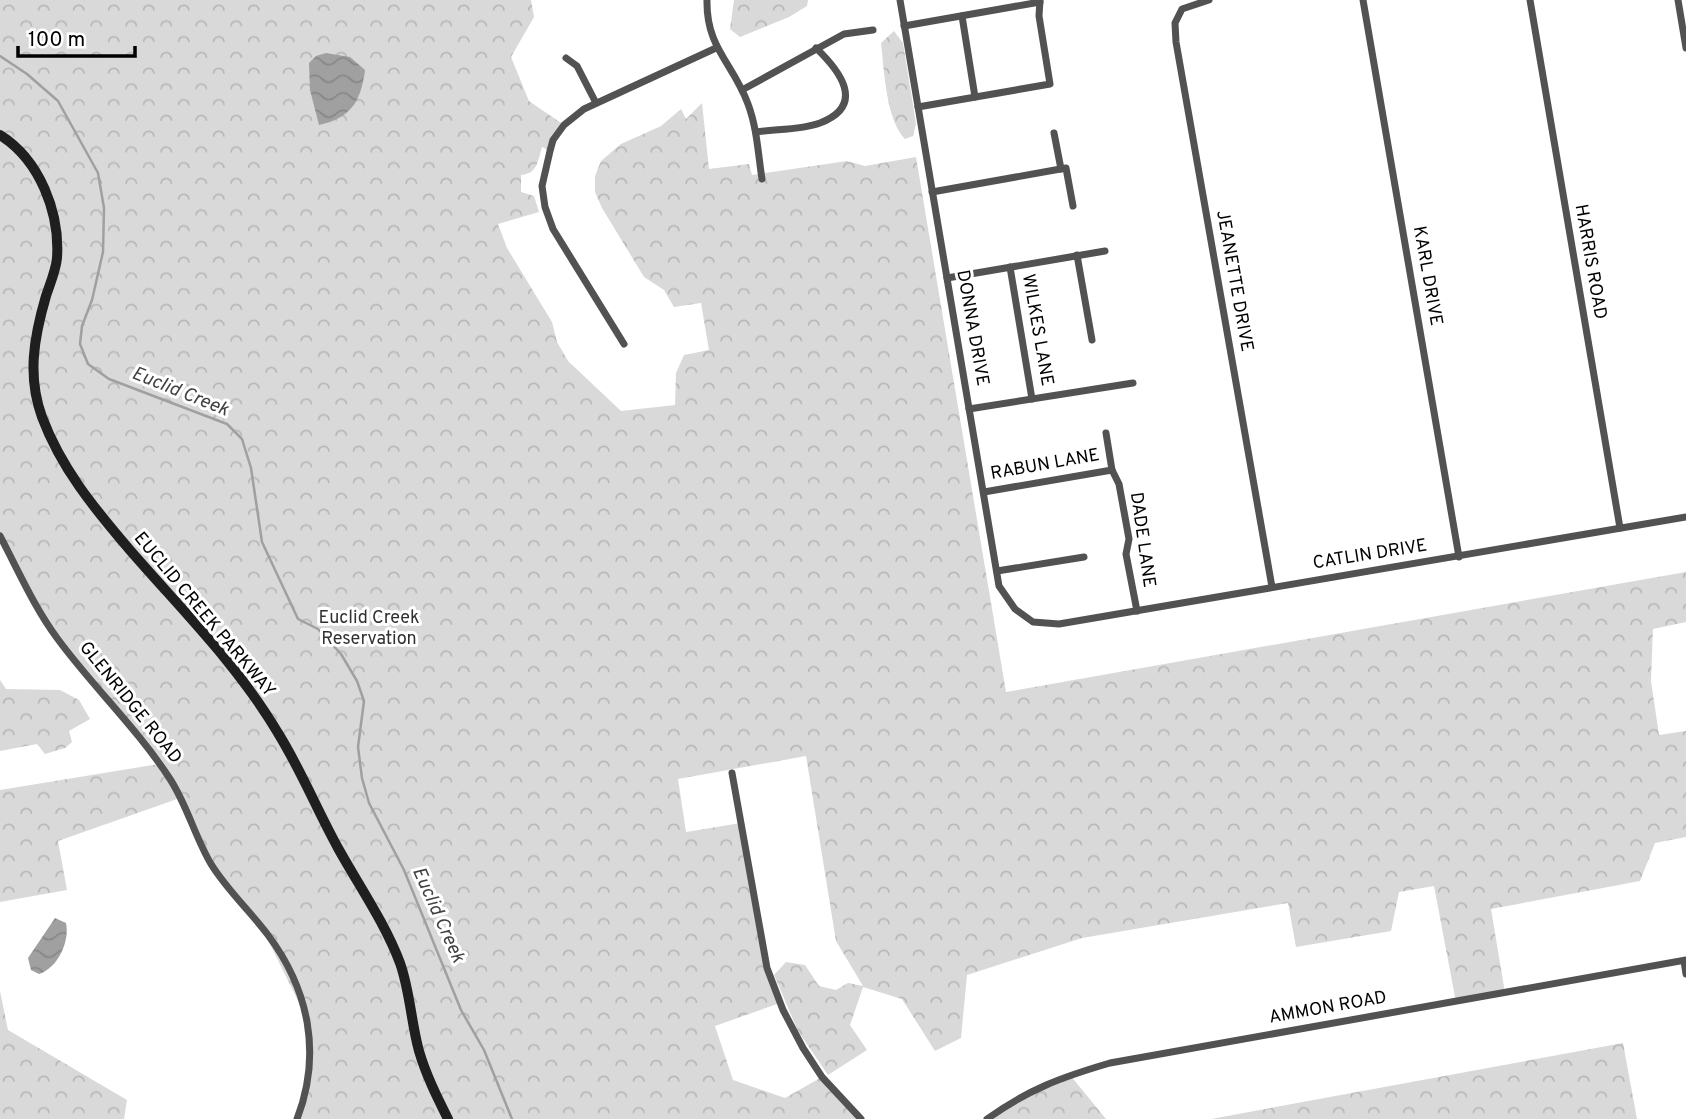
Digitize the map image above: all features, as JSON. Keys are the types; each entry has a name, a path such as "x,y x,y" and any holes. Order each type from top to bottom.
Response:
{"street":[{"path":"707,0 707,19 716,48 742,90 755,132 762,178"},
{"name":"DONNA DRIVE","path":"900,0 999,586 1015,610 1033,622 1059,624"},
{"name":"JEANETTE DRIVE","path":"1209,0 1182,9 1175,23 1176,42 1272,587"},
{"name":"KARL DRIVE","path":"1363,0 1459,557"},
{"name":"HARRIS ROAD","path":"1530,0 1620,528"},
{"path":"1678,0 1686,48"},
{"path":"904,26 1040,1 1039,16 1050,84 918,107"},
{"path":"962,16 975,97"},
{"path":"742,90 844,34 873,30"},
{"path":"624,344 553,229 545,207 542,186 553,140 564,125 584,109 716,48"},
{"path":"755,132 818,124 835,116 844,101 844,82 837,69 816,48"},
{"path":"566,58 577,66 596,103"},
{"path":"1054,133 1061,169"},
{"name":"EUCLID CREEK PARKWAY","path":"0,135 31,167 45,188 56,225 57,260 36,331 32,365 37,403 51,441 76,484 249,688 278,732 336,845 390,940 400,964 426,1074 448,1119"},
{"path":"932,192 1066,168 1073,206"},
{"path":"947,278 1105,251"},
{"path":"1077,255 1092,340"},
{"name":"WILKES LANE","path":"1010,267 1032,399"},
{"path":"970,410 1133,383"},
{"name":"DADE LANE","path":"1106,433 1129,538 1126,554 1137,611"},
{"name":"RABUN LANE","path":"984,492 1112,470"},
{"name":"CATLIN DRIVE","path":"1059,624 1686,517"},
{"name":"GLENRIDGE ROAD","path":"0,536 56,637 171,780 211,864 268,934 287,962 300,992 310,1035 307,1093 298,1119"},
{"path":"997,571 1084,557"},
{"path":"732,773 767,968 783,1010 803,1048 822,1077 860,1119"},
{"path":"1685,961 1686,974"},
{"name":"AMMON ROAD","path":"987,1119 1012,1101 1061,1077 1110,1063 1685,961"}],"green space":[{"name":"Euclid Creek Reservation","path":"0,0 531,0 534,17 511,57 529,101 564,125 550,151 542,147 534,169 521,175 521,192 534,196 539,212 498,224 507,248 552,322 557,342 568,361 621,411 675,405 676,373 684,355 709,350 701,303 674,307 664,290 644,277 602,208 595,192 595,176 601,161 621,144 661,126 681,109 686,119 702,103 709,169 749,164 752,175 847,161 865,166 916,157 1006,692 1686,572 1686,622 1653,629 1651,681 1659,735 1686,731 1686,837 1655,843 1640,881 1491,909 1505,993 1456,1002 1434,886 1399,892 1391,931 1296,947 1288,903 1082,938 967,975 961,1038 935,1051 902,999 863,987 850,1025 867,1050 828,1075 798,1031 774,975 786,962 805,965 819,986 836,990 848,983 863,986 836,941 806,756 678,779 686,832 741,823 767,968 780,1003 715,1026 733,1080 785,1098 822,1077 861,1119 297,1119 307,1093 305,1015 262,928 220,876 180,798 58,841 67,890 0,902 0,790 159,764 56,637 0,536"},
{"path":"734,0 808,0 807,6 789,17 740,37 730,29"},
{"path":"894,31 903,43 916,124 913,136 905,139 890,107 883,66 881,43"},
{"path":"0,680 6,689 60,690 79,700 90,719 69,731 72,742 65,748 45,754 37,744 0,751"},
{"path":"0,991 8,1030 127,1100 124,1119 0,1119"},
{"path":"1623,1043 1637,1119 1211,1119"},
{"path":"1070,1075 1106,1119 987,1119"}],"water":[{"path":"326,53 350,57 365,70 361,91 347,113 319,125 310,90 309,63 316,56"},
{"path":"55,918 66,923 64,945 52,966 39,974 31,970 28,958"}],"waterway":[{"name":"Euclid Creek","path":"0,56 27,74 58,101 98,173 104,208 103,252 92,300 82,326 80,344 88,364 109,379 227,424 242,439 251,468 262,542 298,619 318,629 341,654 357,681 364,701 358,747 369,803 404,870 461,1010 484,1050 512,1119"}]}
